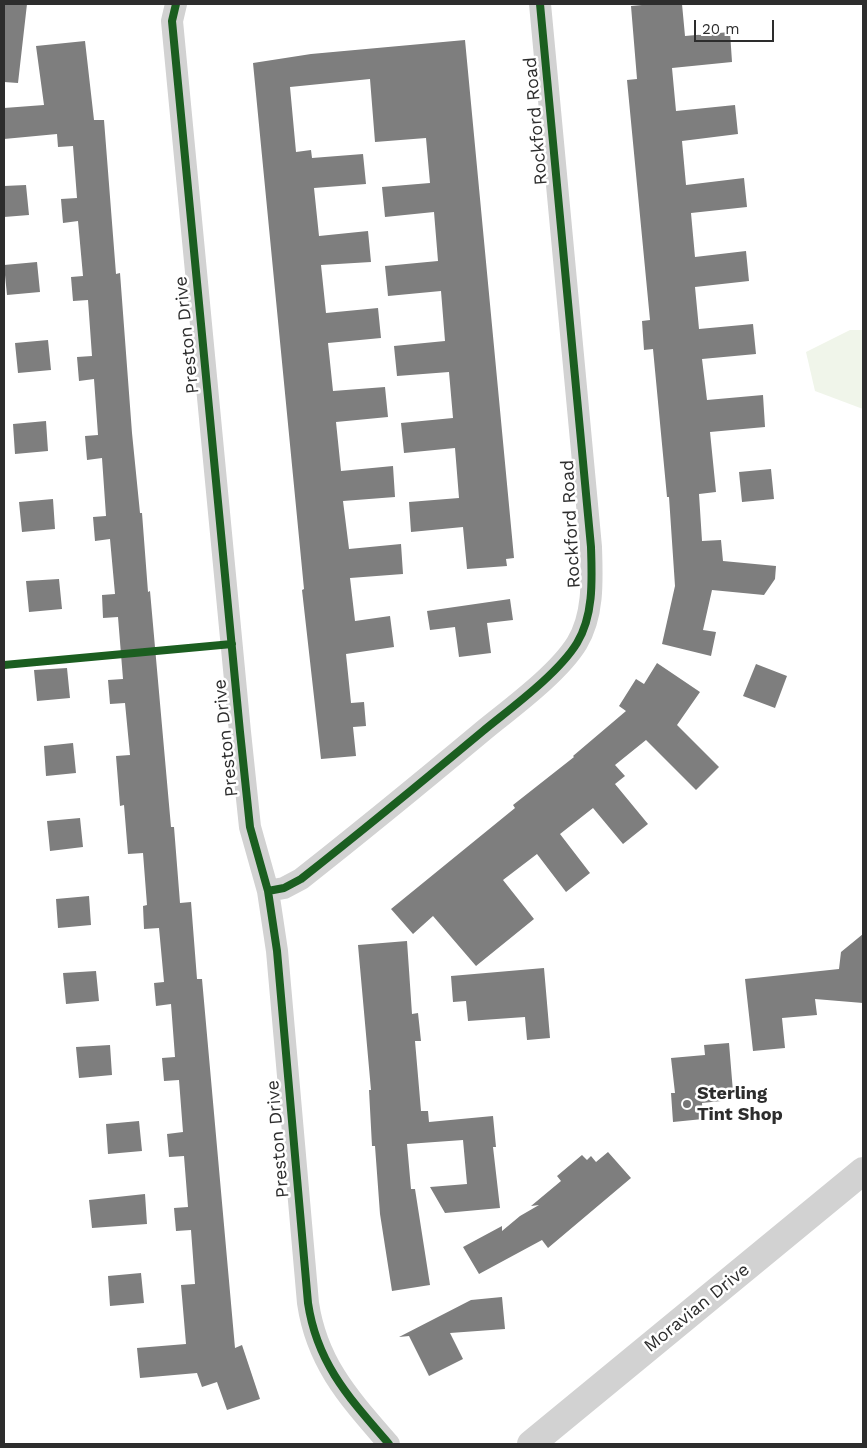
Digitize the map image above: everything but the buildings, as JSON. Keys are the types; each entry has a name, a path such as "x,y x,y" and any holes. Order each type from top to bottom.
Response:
{"street":[{"name":"Preston Drive","path":"176,4 172,21 240,732 250,827 268,891 278,950 303,1253 312,1327 320,1352 336,1377 389,1444"},
{"name":"Rockford Road","path":"268,891 284,888 301,880 507,711 557,667 576,643 586,620 591,593 591,547 540,4"},
{"name":"Moravian Drive","path":"531,1444 863,1171"}],"shaded area":[{"path":"850,330 863,330 863,409 815,391 806,352"}],"cycle path":[{"path":"176,4 172,21 240,732 250,827 268,891 277,951 308,1303 312,1325 327,1363 361,1412 389,1444"},
{"path":"268,891 284,888 301,879 392,806 533,690 569,655 583,632 591,596 591,547 540,4"},
{"path":"4,665 232,644"}],"place":[{"name":"Sterling Tint Shop","path":"687,1104"}]}
